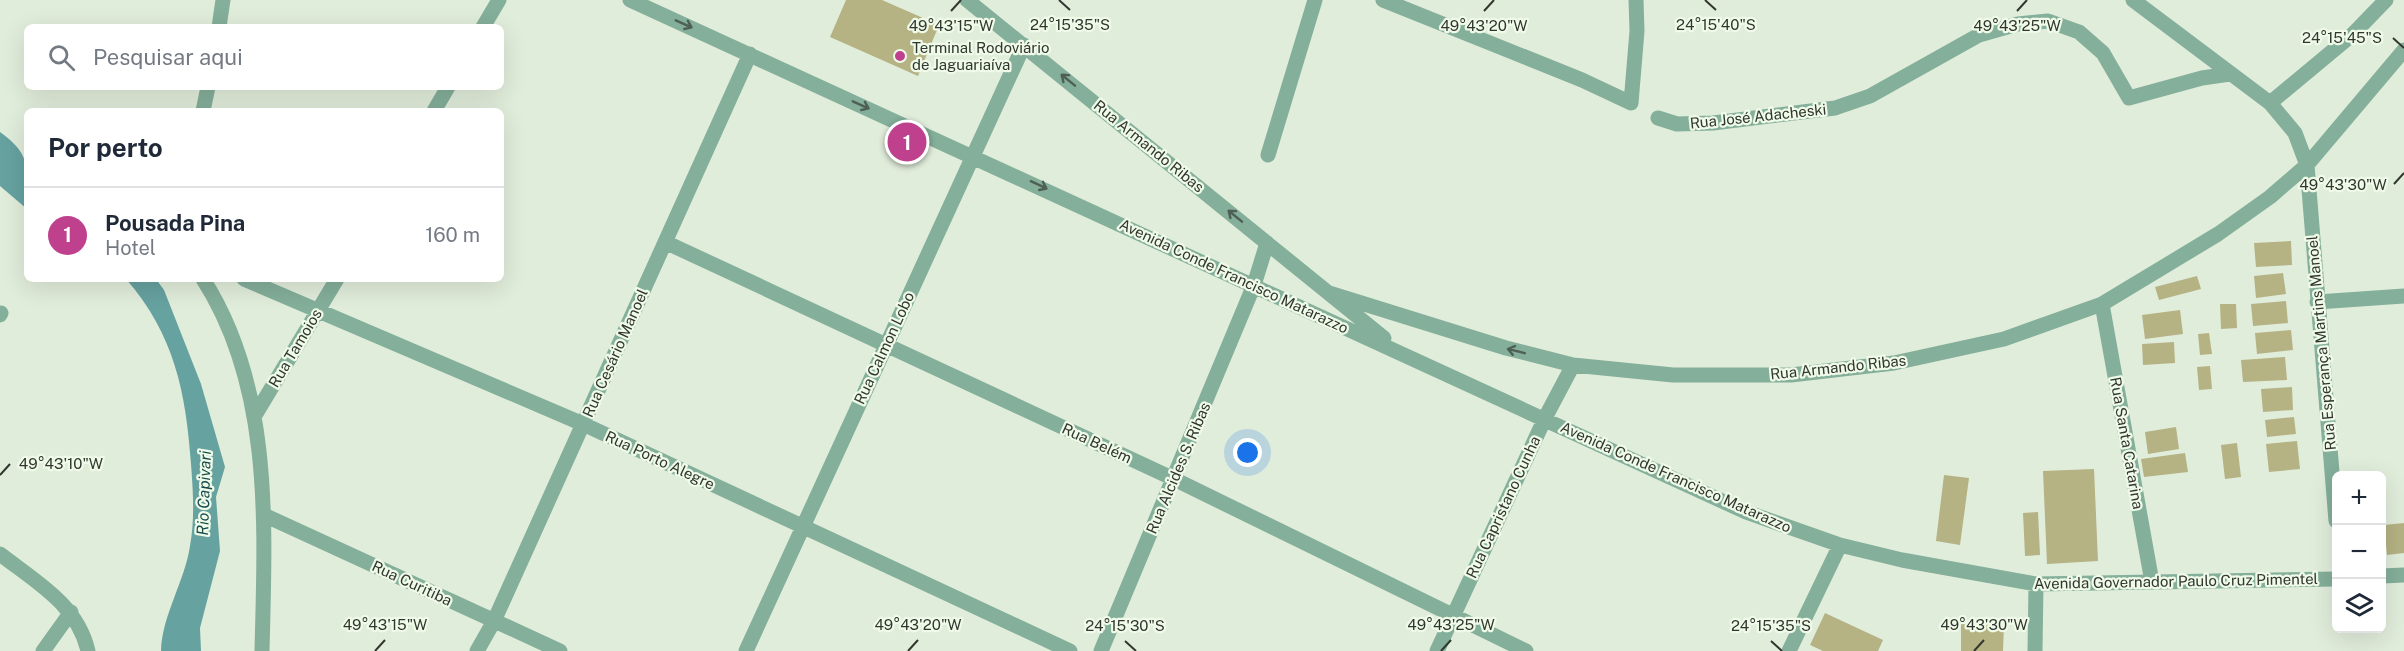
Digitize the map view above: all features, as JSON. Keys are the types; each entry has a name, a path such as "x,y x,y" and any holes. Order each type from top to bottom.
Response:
{"street":[{"path":"219,24 223,0"},
{"path":"485,24 499,0"},
{"name":"Avenida Conde Francisco Matarazzo","path":"630,0 1746,512 1840,545"},
{"name":"Rua Armando Ribas","path":"967,0 1402,353"},
{"path":"1268,155 1315,0"},
{"path":"1383,0 1572,75 1630,103 1637,31 1636,0"},
{"name":"Rua Esperança Martins Manoel","path":"2133,0 2270,103 2295,133 2307,165 2332,471"},
{"path":"2270,103 2353,34 2386,0"},
{"name":"Rua José Adacheski","path":"1658,118 1677,124 1713,123 1835,108 1870,96 1979,35 2018,24 2048,21 2079,32 2103,53 2129,98 2202,78 2230,74"},
{"name":"Rua Calmon Lobo","path":"746,651 1024,45"},
{"name":"Rua Armando Ribas","path":"1329,293 1506,348 1573,365 1673,375 1791,375 1882,365 2004,339 2102,304 2218,234 2270,197 2307,165 2404,50"},
{"name":"Rua Cesário Manoel","path":"477,651 494,621 750,54"},
{"path":"204,108 207,90"},
{"path":"436,108 446,90"},
{"name":"Rua Belém","path":"665,242 1174,479 1526,651"},
{"name":"Rua Alcides S. Ribas","path":"1101,651 1254,285 1267,243"},
{"path":"206,282 229,327 245,369 254,417 264,515 262,651"},
{"name":"Rua Porto Alegre","path":"251,282 583,424 1070,651"},
{"name":"Rua Tamoios","path":"254,417 334,282"},
{"path":"2317,302 2404,296"},
{"name":"Rua Santa Catarina","path":"2102,304 2152,582"},
{"name":"Rua Capristano Cunha","path":"1437,651 1545,418 1573,365"},
{"name":"Rua Curitiba","path":"264,515 560,651"},
{"path":"1789,651 1840,545"},
{"name":"Avenida Governador Paulo Cruz Pimentel","path":"1840,545 1902,560 2036,584 2332,579"},
{"path":"0,554 60,600 71,612 85,639 88,651"},
{"path":"2386,576 2404,575"},
{"path":"2036,584 2036,651"},
{"path":"43,651 71,612"}],"water":[{"path":"0,132 19,149 24,160 24,206 0,186"},
{"name":"Rio Capivari","path":"128,282 158,282 164,290 201,384 225,467 216,497 220,551 200,628 201,651 161,651 165,624 184,572 192,536 193,494 189,438 175,365 156,321"}],"building":[{"name":"Terminal Rodoviário de Jaguariaíva","path":"846,0 882,0 939,25 918,76 830,37"},
{"path":"2291,241 2292,265 2256,267 2254,243"},
{"path":"2283,273 2286,294 2256,298 2254,276"},
{"path":"2197,276 2201,289 2159,300 2155,287"},
{"path":"2286,301 2288,323 2253,326 2251,304"},
{"path":"2220,304 2236,304 2237,328 2221,329"},
{"path":"2180,310 2183,334 2145,339 2142,315"},
{"path":"2291,330 2293,350 2257,354 2255,333"},
{"path":"2209,333 2212,354 2200,355 2198,334"},
{"path":"2174,342 2175,363 2143,365 2142,344"},
{"path":"2285,357 2287,380 2243,382 2241,360"},
{"path":"2210,366 2212,389 2199,390 2197,367"},
{"path":"2292,387 2293,410 2263,412 2261,389"},
{"path":"2294,417 2296,434 2267,437 2265,420"},
{"path":"2176,427 2179,449 2148,454 2145,432"},
{"path":"2297,441 2300,469 2269,472 2266,444"},
{"path":"2237,443 2241,477 2225,479 2221,445"},
{"path":"2185,453 2188,472 2144,477 2141,459"},
{"path":"2094,469 2098,561 2047,564 2043,471"},
{"path":"1944,475 1969,478 1960,545 1936,541"},
{"path":"2038,512 2040,555 2025,556 2023,513"},
{"path":"2404,523 2404,553 2387,555 2386,525"},
{"path":"1825,613 1883,640 1878,651 1823,651 1810,645"},
{"path":"1961,624 2004,625 2003,651 1961,651"}],"place":[{"name":"Terminal Rodoviário de Jaguariaíva","path":"900,56"},
{"name":"Pousada Pina","path":"907,142"}]}
